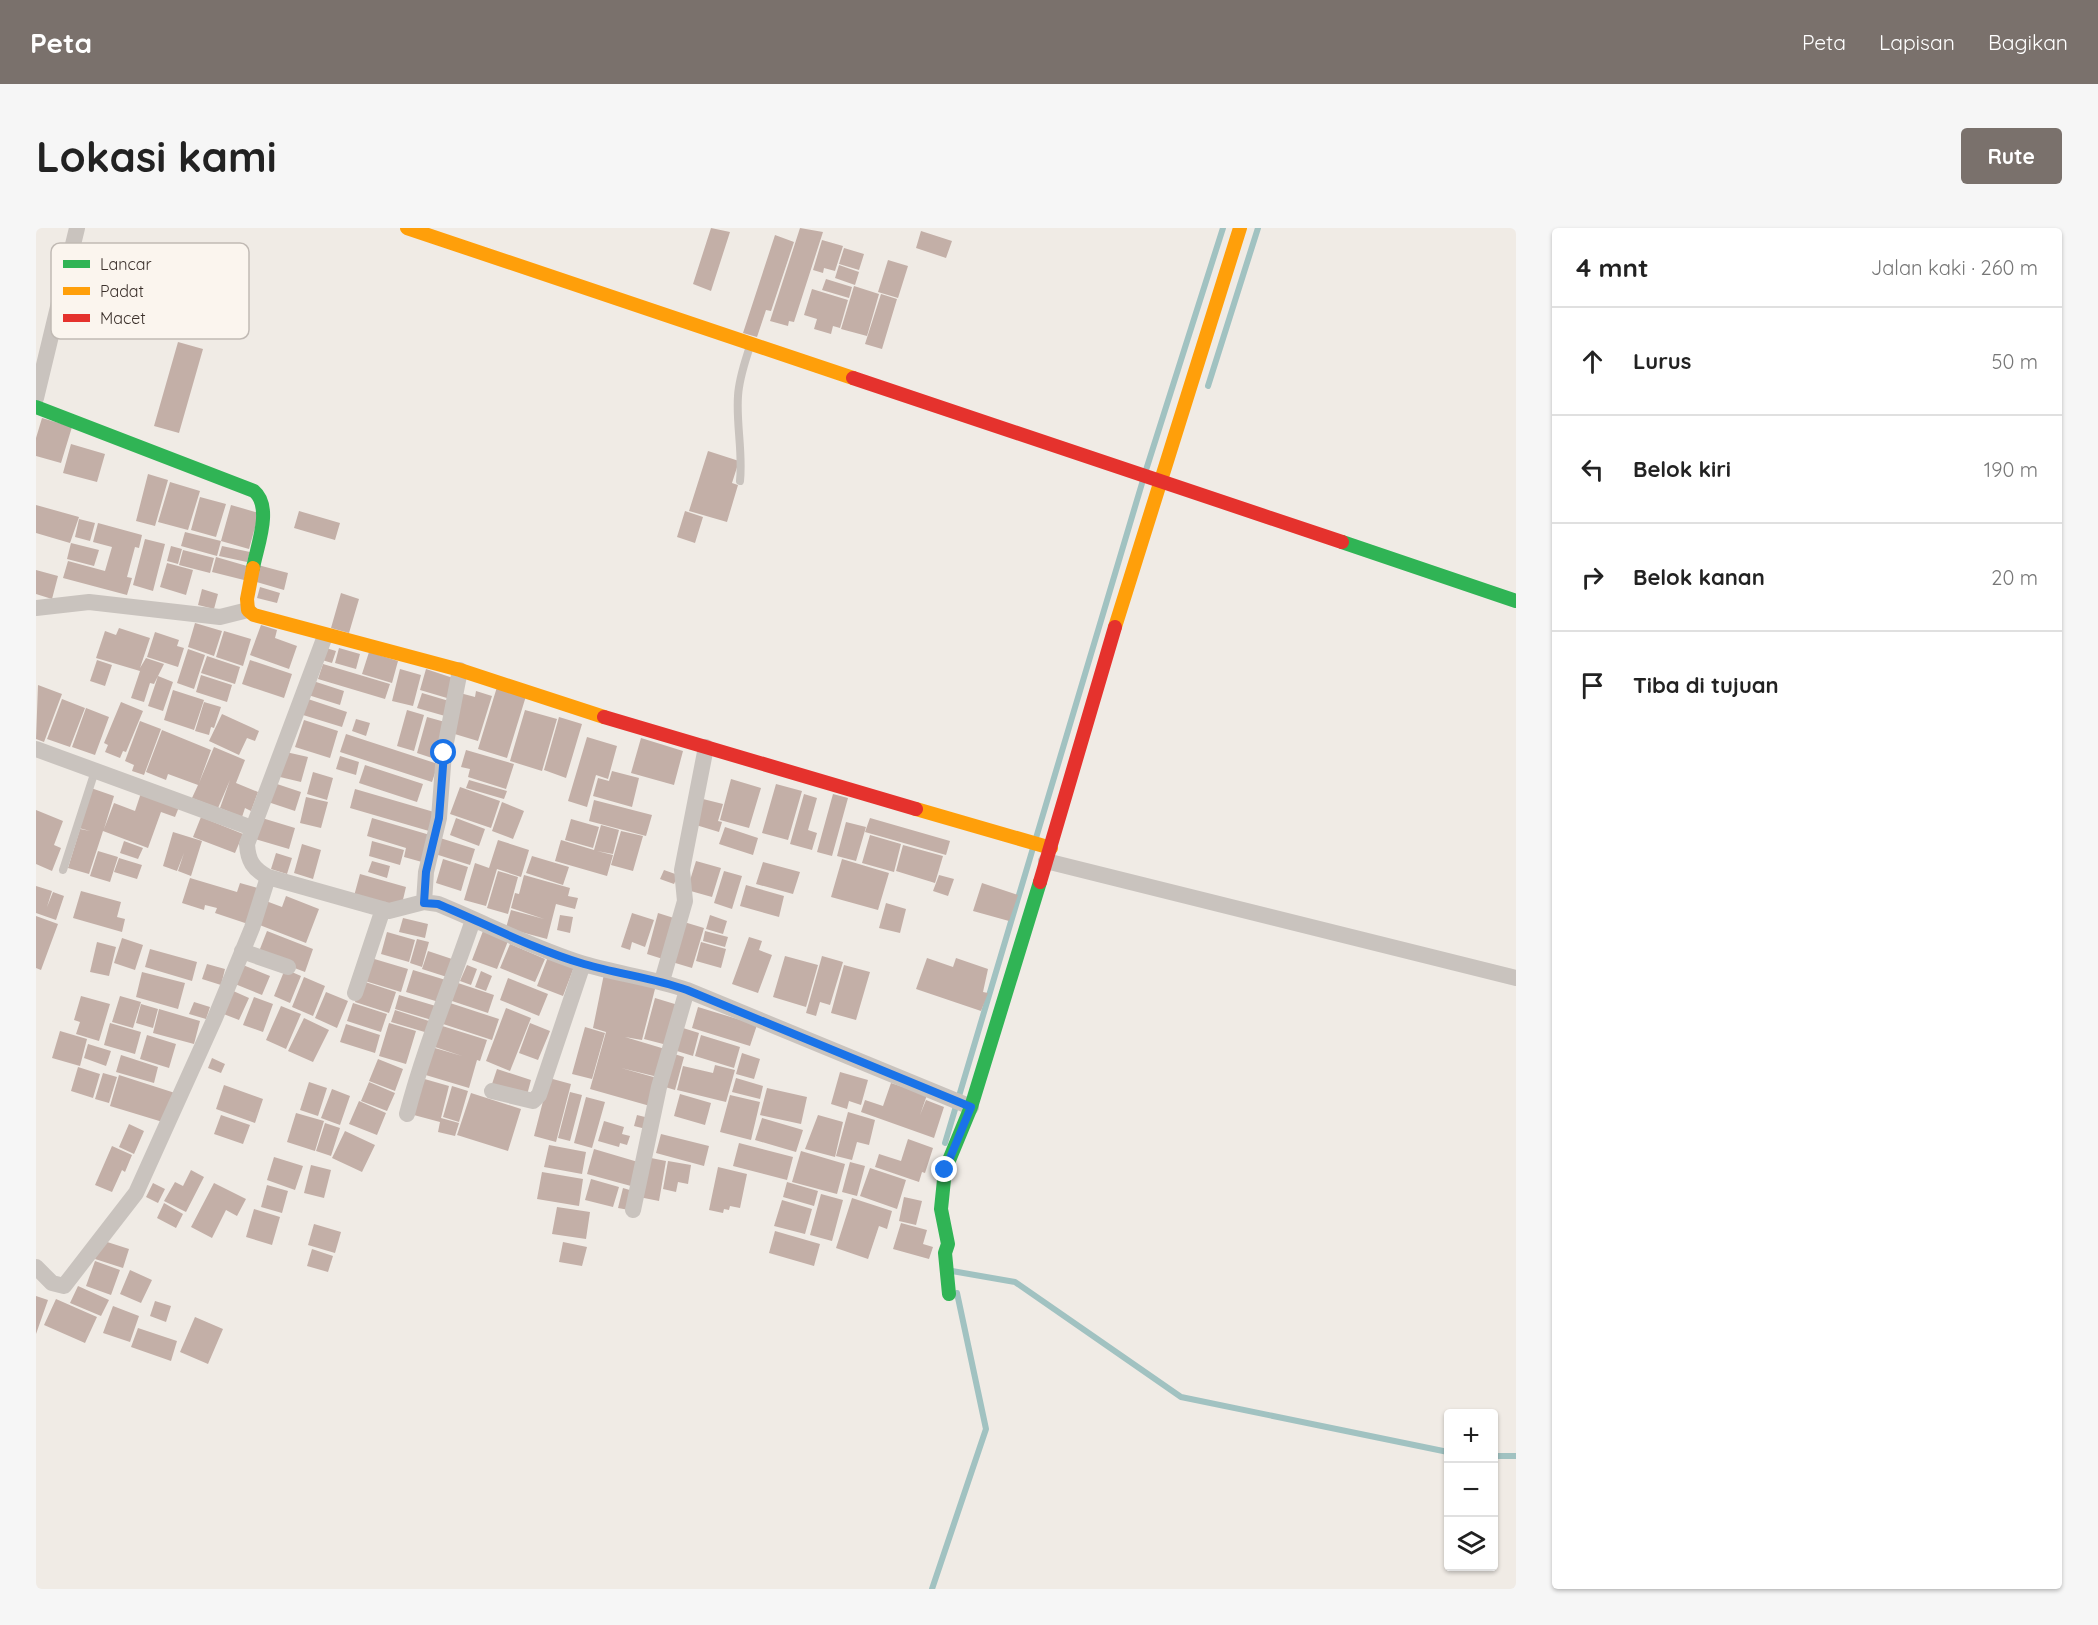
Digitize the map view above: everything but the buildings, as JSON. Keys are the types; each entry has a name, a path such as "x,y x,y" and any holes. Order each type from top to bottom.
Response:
{"street":[{"path":"73,243 77,228"},
{"path":"407,228 636,307 751,342 1516,600"},
{"path":"949,1294 945,1253 948,1244 941,1209 941,1190 945,1170 967,1106 1042,849 1240,228"},
{"path":"36,398 51,336"},
{"path":"36,407 254,491 261,497 264,507 247,599 248,610 254,615 325,636 460,670 680,741 1042,849 1516,978"},
{"path":"36,608 89,602 220,617 248,610"},
{"path":"325,636 247,843 248,855 258,872 268,877 383,909 395,911 424,903 438,904 532,946 583,964 662,981 687,990 967,1106"},
{"path":"424,903 426,872 439,818 444,753 460,670"},
{"path":"662,981 685,901 682,870 706,747"},
{"path":"36,749 252,828"},
{"path":"36,1267 52,1283 64,1286 136,1193 242,951 268,877"},
{"path":"355,993 383,909"},
{"path":"407,1114 426,1044 447,996 473,920"},
{"path":"242,951 288,967"},
{"path":"492,1091 525,1101 533,1101 539,1095 583,964"},
{"path":"633,1210 659,1087 687,990"}],"lane":[{"path":"740,482 742,457 738,397 740,375 751,342"},
{"path":"63,870 95,771"}],"waterway":[{"path":"1146,470 1223,228"},
{"path":"1208,386 1258,228"},
{"path":"1036,838 1143,480"},
{"path":"945,1143 1033,848"},
{"path":"952,1271 1015,1282 1181,1397 1444,1451"},
{"path":"932,1589 986,1429 957,1293"},
{"path":"1498,1456 1516,1456"}],"traffic: fast":[{"path":"36,407 254,491 260,498 263,517 253,568"},
{"path":"1342,542 1516,601"},
{"path":"949,1294 945,1253 948,1244 941,1209 945,1170 971,1107 1040,882"}],"traffic: slow":[{"path":"407,228 853,378"},
{"path":"1115,627 1240,228"},
{"path":"253,568 247,599 248,610 254,615 460,670 604,717"},
{"path":"916,809 1051,848"}],"traffic: jam":[{"path":"853,378 1342,542"},
{"path":"1040,882 1115,627"},
{"path":"604,717 916,809"}],"route":[{"path":"444,753 439,818 426,872 424,903 438,904 532,946 583,964 662,981 687,990 971,1107 945,1170"}]}
